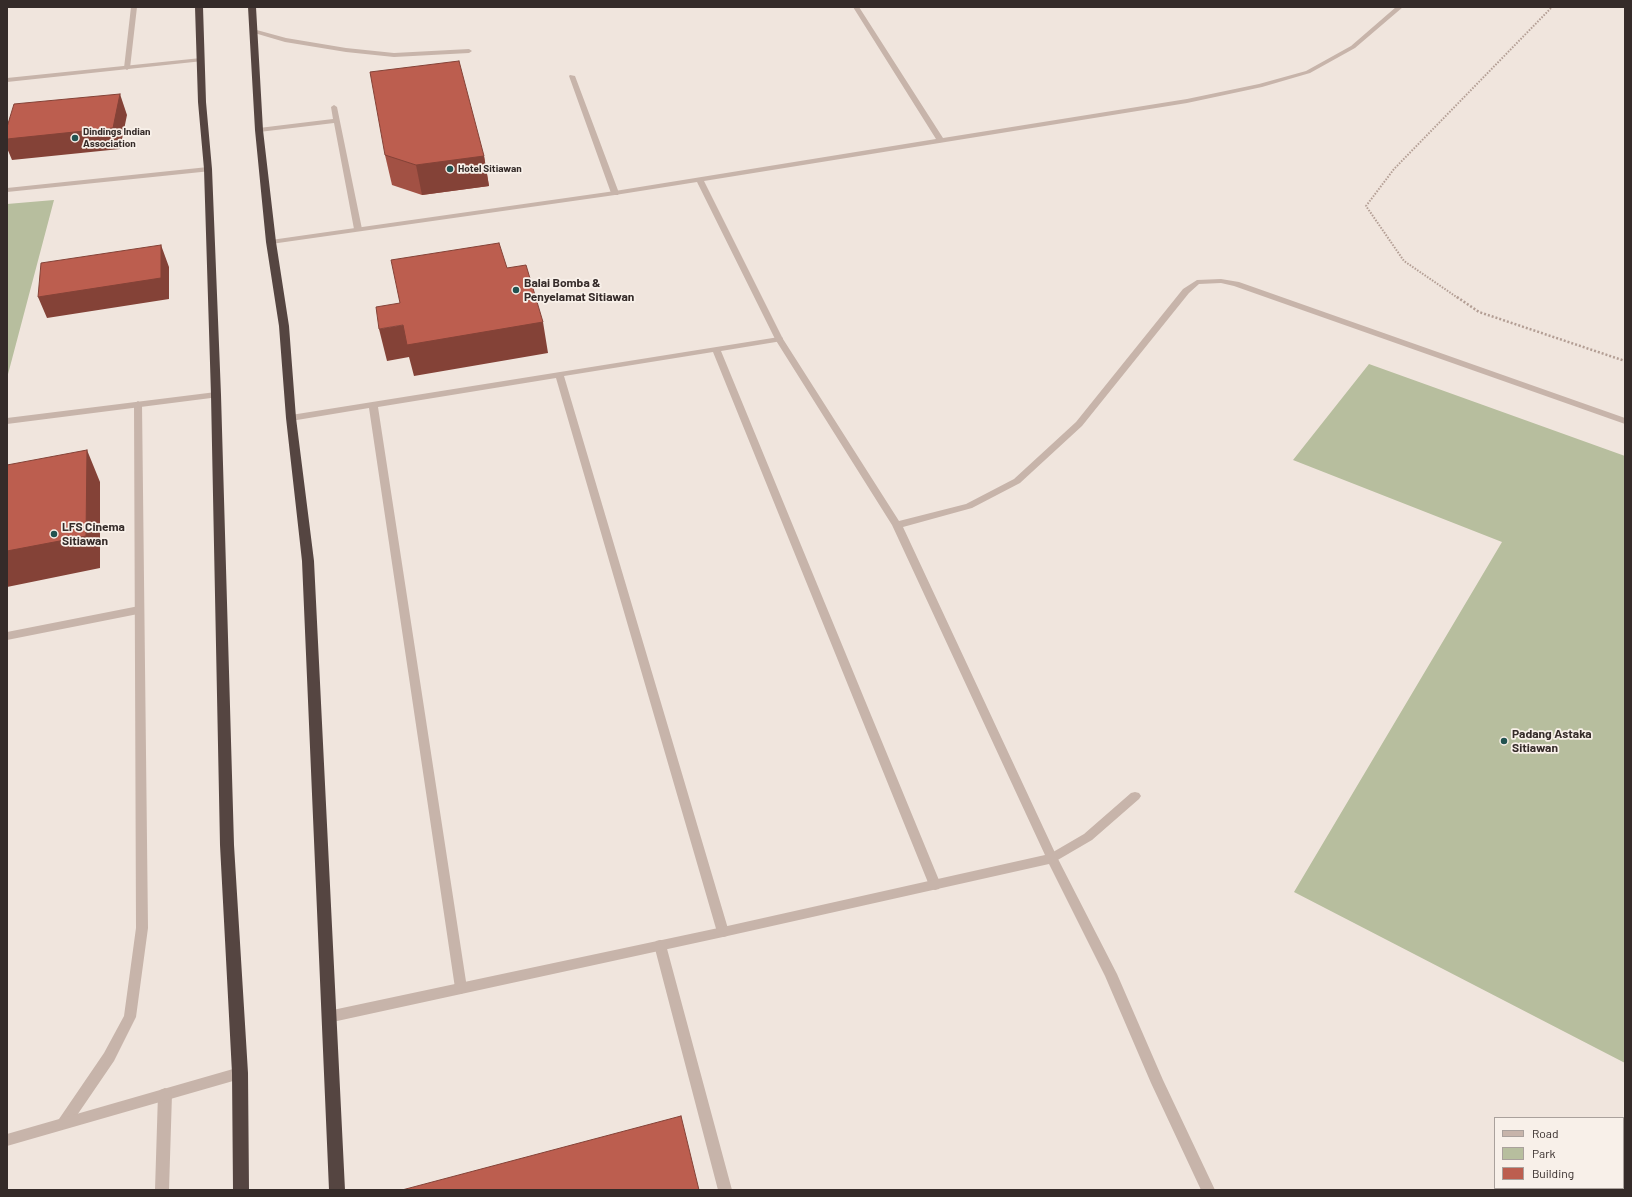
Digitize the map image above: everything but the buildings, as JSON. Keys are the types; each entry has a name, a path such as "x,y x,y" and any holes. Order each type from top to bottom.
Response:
{"highway":[{"path":"199,7 202,102 208,169 216,395 227,845 240,1073 241,1190"},
{"path":"252,7 260,130 271,242 284,326 291,418 308,561 337,1190"}],"street":[{"path":"127,68 134,7"},
{"path":"856,7 941,141"},
{"path":"271,242 700,180 1187,101 1260,86 1308,72 1353,47 1400,7"},
{"path":"253,30 285,40 346,50 394,55 469,51"},
{"path":"7,80 201,60"},
{"path":"572,76 616,193"},
{"path":"334,107 358,229"},
{"path":"260,130 336,121"},
{"path":"7,190 208,169"},
{"path":"700,180 779,339 897,525 1052,858 1111,974 1158,1083 1208,1190"},
{"path":"897,525 969,506 1017,482 1079,424 1186,291 1198,282 1221,281 1236,284 1625,421"},
{"path":"291,418 779,339"},
{"path":"716,349 935,884"},
{"path":"559,375 723,932"},
{"path":"7,421 216,395"},
{"path":"64,1123 109,1057 130,1017 142,928 138,404"},
{"path":"373,405 461,988"},
{"path":"7,636 139,610"},
{"path":"328,1017 723,932 1052,858 1088,837 1135,796"},
{"path":"660,945 725,1190"},
{"path":"7,1140 240,1073"},
{"path":"162,1190 165,1094"}],"path":[{"path":"1552,7 1394,170 1366,206 1404,262 1479,312 1625,361"}],"green space":[{"path":"54,200 7,378 7,204"},
{"name":"Padang Astaka Sitiawan","path":"1369,364 1625,456 1625,1063 1294,892 1502,542 1293,460"}],"place":[{"name":"Dindings Indian Association","path":"75,138"},
{"name":"Hotel Sitiawan","path":"450,169"},
{"name":"Balai Bomba & Penyelamat Sitiawan","path":"516,290"},
{"name":"LFS Cinema Sitiawan","path":"54,534"},
{"name":"Padang Astaka Sitiawan","path":"1504,741"}]}
